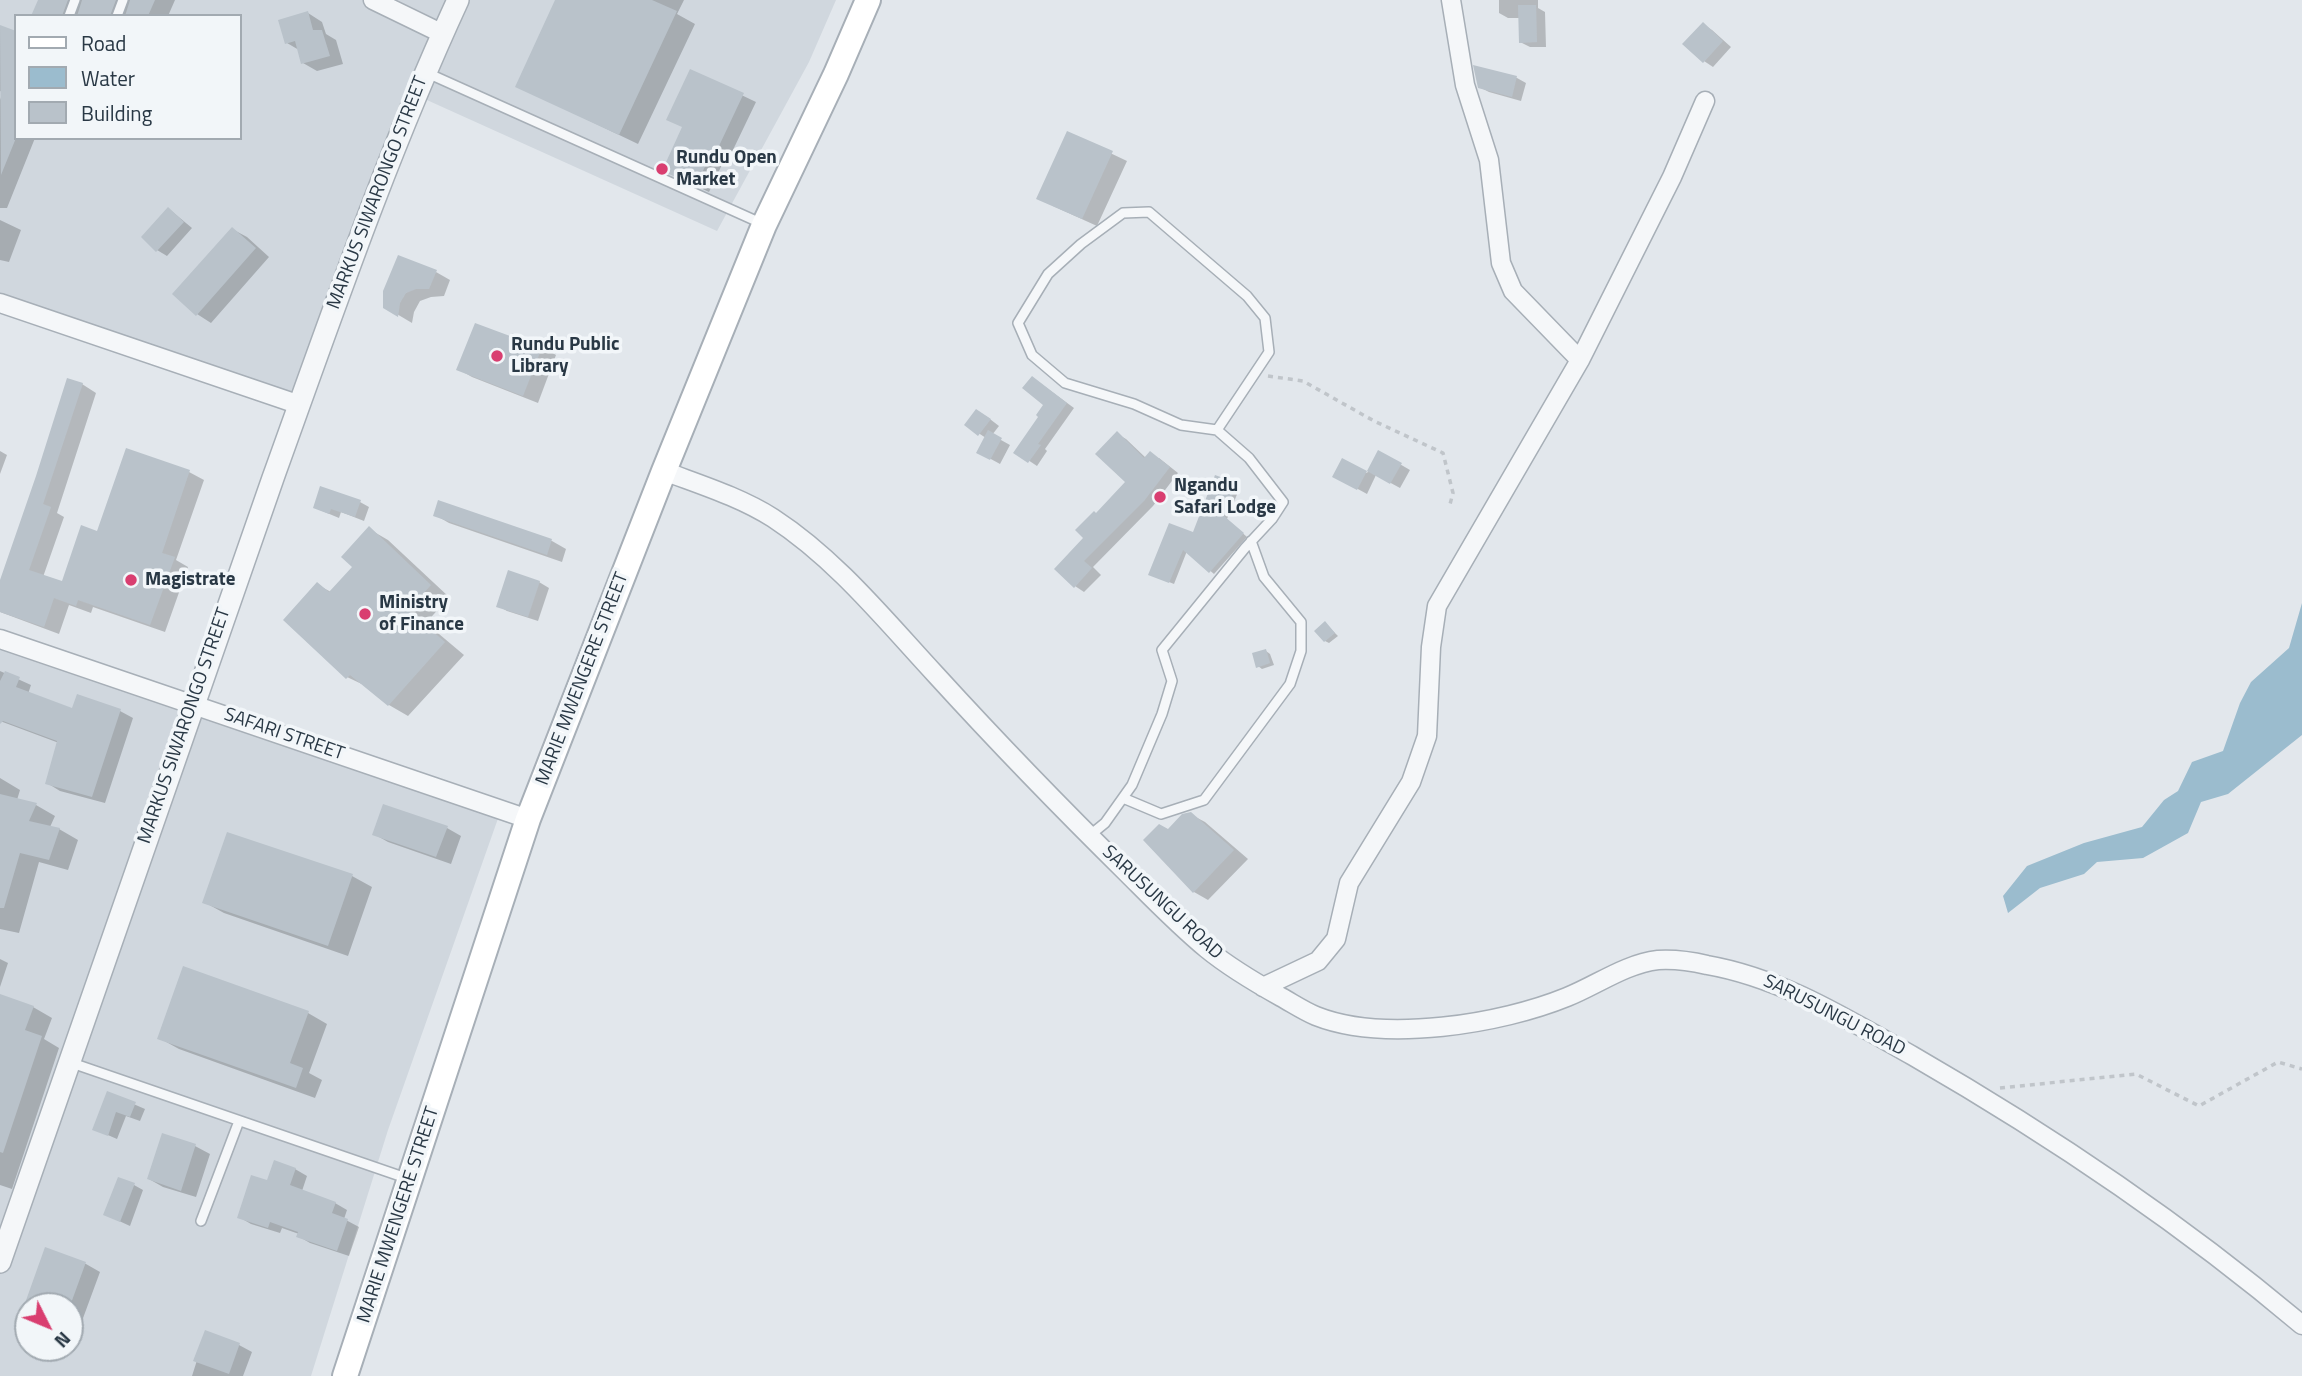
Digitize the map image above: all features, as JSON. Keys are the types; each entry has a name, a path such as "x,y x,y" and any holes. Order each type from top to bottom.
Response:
{"main road":[{"name":"MARIE MWENGERE STREET","path":"345,1376 528,819 664,471 764,225 868,0"}],"street":[{"path":"373,0 443,34"},
{"name":"MARKUS SIWARONGO STREET","path":"0,1262 192,704 356,245 425,72 458,0"},
{"path":"1451,0 1465,85 1489,160 1501,263 1513,291 1580,360"},
{"path":"1264,987 1318,961 1336,939 1349,883 1411,782 1427,736 1431,647 1437,606 1580,360 1672,177 1705,101"},
{"path":"0,303 300,405"},
{"name":"SARUSUNGU ROAD","path":"664,471 750,506 770,516 807,542 870,604 1089,835 1208,949 1264,987 1315,1015 1357,1027 1410,1028 1457,1024 1526,1013 1572,996 1628,968 1652,961 1677,959 1736,970 1781,985 1975,1091 2105,1175 2174,1224 2302,1325"},
{"name":"SAFARI STREET","path":"0,639 528,819"}],"lane":[{"path":"425,72 764,225"},
{"path":"1089,835 1105,823 1132,785 1162,714 1172,681 1162,650 1272,519 1283,502 1249,458 1217,430 1181,425 1134,404 1065,383 1032,355 1018,323 1048,274 1081,244 1123,213 1149,212 1247,296 1265,318 1269,352 1217,430"},
{"path":"1124,798 1161,814 1204,800 1290,684 1301,651 1301,622 1264,577 1251,541"},
{"path":"69,1062 411,1180"},
{"path":"201,1221 239,1121"}],"path":[{"path":"1256,374 1303,382 1374,421 1443,453 1453,493 1449,508"},
{"path":"1975,1091 2136,1074 2199,1106 2278,1062 2302,1069"}],"shaded area":[{"path":"0,0 836,0 809,62 717,231 418,96 198,705 501,810 388,1130 311,1376 0,1376 0,639 192,704 299,405 0,303"}],"water":[{"path":"2302,603 2302,735 2228,794 2201,802 2188,833 2143,858 2097,862 2084,874 2040,888 2008,913 2003,896 2027,866 2084,843 2142,827 2164,800 2178,791 2192,762 2223,751 2240,703 2251,682 2289,648"}],"building":[{"path":"38,0 68,0 63,14 32,14"},
{"path":"82,0 116,0 111,14 78,14"},
{"path":"130,0 155,0 149,14 126,14"},
{"path":"555,0 652,0 677,11 619,135 515,87"},
{"path":"1518,5 1536,5 1537,42 1519,43"},
{"path":"308,11 313,30 322,30 330,56 301,64 295,41 285,44 278,20"},
{"path":"1703,22 1723,41 1703,63 1682,44"},
{"path":"0,25 14,30 15,140 1,175"},
{"path":"1473,65 1517,76 1512,97 1478,88"},
{"path":"690,69 744,93 696,186 662,171 682,127 666,120"},
{"path":"1067,131 1113,151 1082,219 1036,199"},
{"path":"168,207 184,222 156,252 141,237"},
{"path":"232,227 256,248 196,316 172,294"},
{"path":"398,255 437,270 429,289 416,289 406,293 400,303 398,317 383,308 383,291"},
{"path":"475,323 543,345 523,396 456,370"},
{"path":"1032,376 1067,403 1028,463 1013,453 1038,417 1036,415 1043,405 1022,388"},
{"path":"67,378 83,383 43,504 51,507 29,570 62,581 81,525 97,531 126,448 190,470 162,553 175,557 150,625 78,600 76,606 54,598 44,627 0,612 0,580"},
{"path":"976,409 991,419 978,436 964,425"},
{"path":"988,430 1002,438 990,460 976,453"},
{"path":"1117,431 1144,458 1150,451 1170,467 1144,501 1084,561 1092,568 1074,588 1054,569 1083,538 1075,530 1094,511 1096,513 1125,482 1095,454"},
{"path":"1378,450 1402,463 1390,484 1367,471"},
{"path":"1342,458 1367,471 1357,490 1332,477"},
{"path":"1215,475 1237,483 1224,516 1244,533 1209,573 1183,550 1169,583 1148,575 1169,523 1193,532"},
{"path":"320,486 361,500 355,517 331,509 329,514 313,508"},
{"path":"438,500 552,539 547,555 433,516"},
{"path":"369,526 431,585 408,610 445,642 388,706 350,675 346,679 283,620 317,582 329,592 352,567 341,557"},
{"path":"508,570 540,581 528,617 496,607"},
{"path":"1325,621 1335,633 1324,642 1314,631"},
{"path":"1266,649 1270,663 1256,668 1252,653"},
{"path":"5,671 20,677 16,687 72,708 77,694 121,709 92,797 45,784 57,741 3,721 0,724 0,681"},
{"path":"0,794 37,803 29,821 60,828 49,860 20,853 4,908 0,908"},
{"path":"383,804 448,826 436,857 372,835"},
{"path":"1191,812 1234,850 1193,893 1143,840 1159,824 1168,829 1182,814"},
{"path":"227,832 353,874 328,946 202,903"},
{"path":"183,966 309,1011 290,1063 303,1068 296,1088 157,1039"},
{"path":"0,994 34,1006 25,1030 42,1036 3,1153 0,1152"},
{"path":"107,1091 136,1102 130,1117 116,1112 108,1136 92,1130"},
{"path":"162,1133 196,1144 181,1191 147,1179"},
{"path":"274,1160 296,1168 290,1185 336,1202 332,1213 348,1219 337,1251 296,1237 298,1232 270,1222 268,1228 237,1218 251,1175 267,1180"},
{"path":"118,1177 135,1183 120,1222 103,1215"},
{"path":"45,1247 86,1262 75,1292 29,1292"},
{"path":"205,1330 240,1343 229,1374 193,1361"}],"place":[{"name":"Rundu Open Market","path":"662,169"},
{"name":"Rundu Public Library","path":"497,356"},
{"name":"Ngandu Safari Lodge","path":"1160,497"},
{"name":"Magistrate","path":"131,580"},
{"name":"Ministry of Finance","path":"365,614"}]}
